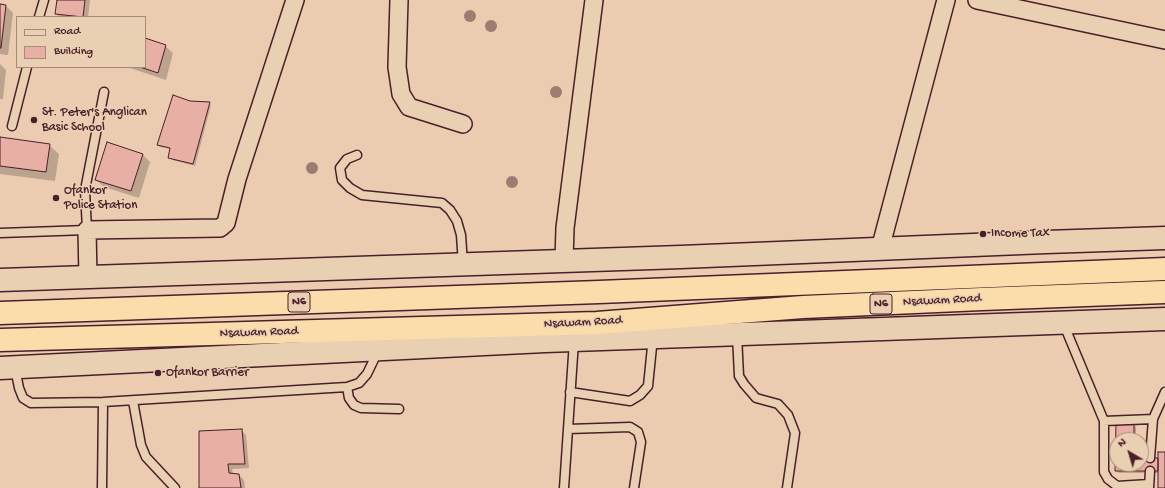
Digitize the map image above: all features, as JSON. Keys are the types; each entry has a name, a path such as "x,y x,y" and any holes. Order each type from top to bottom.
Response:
{"highway":[{"name":"Nsawam Road","path":"0,313 599,292 1165,269"},
{"name":"Nsawam Road","path":"0,340 597,323 803,307 1165,292"}],"main road":[{"path":"0,280 463,265 1165,238"},
{"path":"7,368 574,340 1165,319"}],"street":[{"path":"88,277 87,230 220,228 226,223 237,179 295,0"},
{"path":"398,0 397,67 400,94 409,107 463,124"},
{"path":"564,261 565,228 594,0"},
{"path":"880,249 946,0"},
{"path":"977,0 1165,40"}],"lane":[{"path":"39,16 44,0"},
{"path":"12,126 27,68"},
{"path":"0,233 87,230 85,190 104,92"},
{"path":"357,155 346,158 340,168 342,180 350,188 362,195 442,204 450,210 457,221 461,235 463,265"},
{"path":"1063,322 1104,421 1104,472 1108,479 1117,486 1149,486 1150,471"},
{"path":"737,334 739,376 756,398 778,404 788,415 796,433 787,488"},
{"path":"570,392 630,401 640,395 648,386 653,337"},
{"path":"564,488 574,340"},
{"path":"7,368 23,398 31,403 133,401 347,386 359,383 367,374 379,349"},
{"path":"347,386 349,398 354,406 361,408 399,410"},
{"path":"1150,458 1153,419 1165,392"},
{"path":"133,401 141,446 146,457 175,488"},
{"path":"102,488 103,402"},
{"path":"1104,421 1153,419"},
{"path":"568,429 630,427 638,432 641,442 634,488"}],"building":[{"path":"57,0 85,0 83,16 55,14"},
{"path":"0,4 6,5 1,48 0,48"},
{"path":"146,38 166,45 158,73 143,68 146,68"},
{"path":"173,95 190,101 210,102 193,164 168,158 170,148 157,145"},
{"path":"0,137 50,144 46,172 0,166"},
{"path":"107,142 143,154 131,191 95,180"},
{"path":"1116,424 1134,424 1134,432 1116,432"},
{"path":"242,429 245,464 228,464 229,473 239,474 241,488 199,488 199,431"},
{"path":"1158,452 1165,452 1165,488 1158,488"},
{"path":"1149,458 1158,458 1158,471 1149,471"}],"place":[{"name":"St. Peter's Anglican Basic School","path":"34,120"},
{"name":"Ofankor Police Station","path":"56,198"},
{"name":"Income Tax","path":"983,234"},
{"name":"Ofankor Barrier","path":"158,373"}]}
